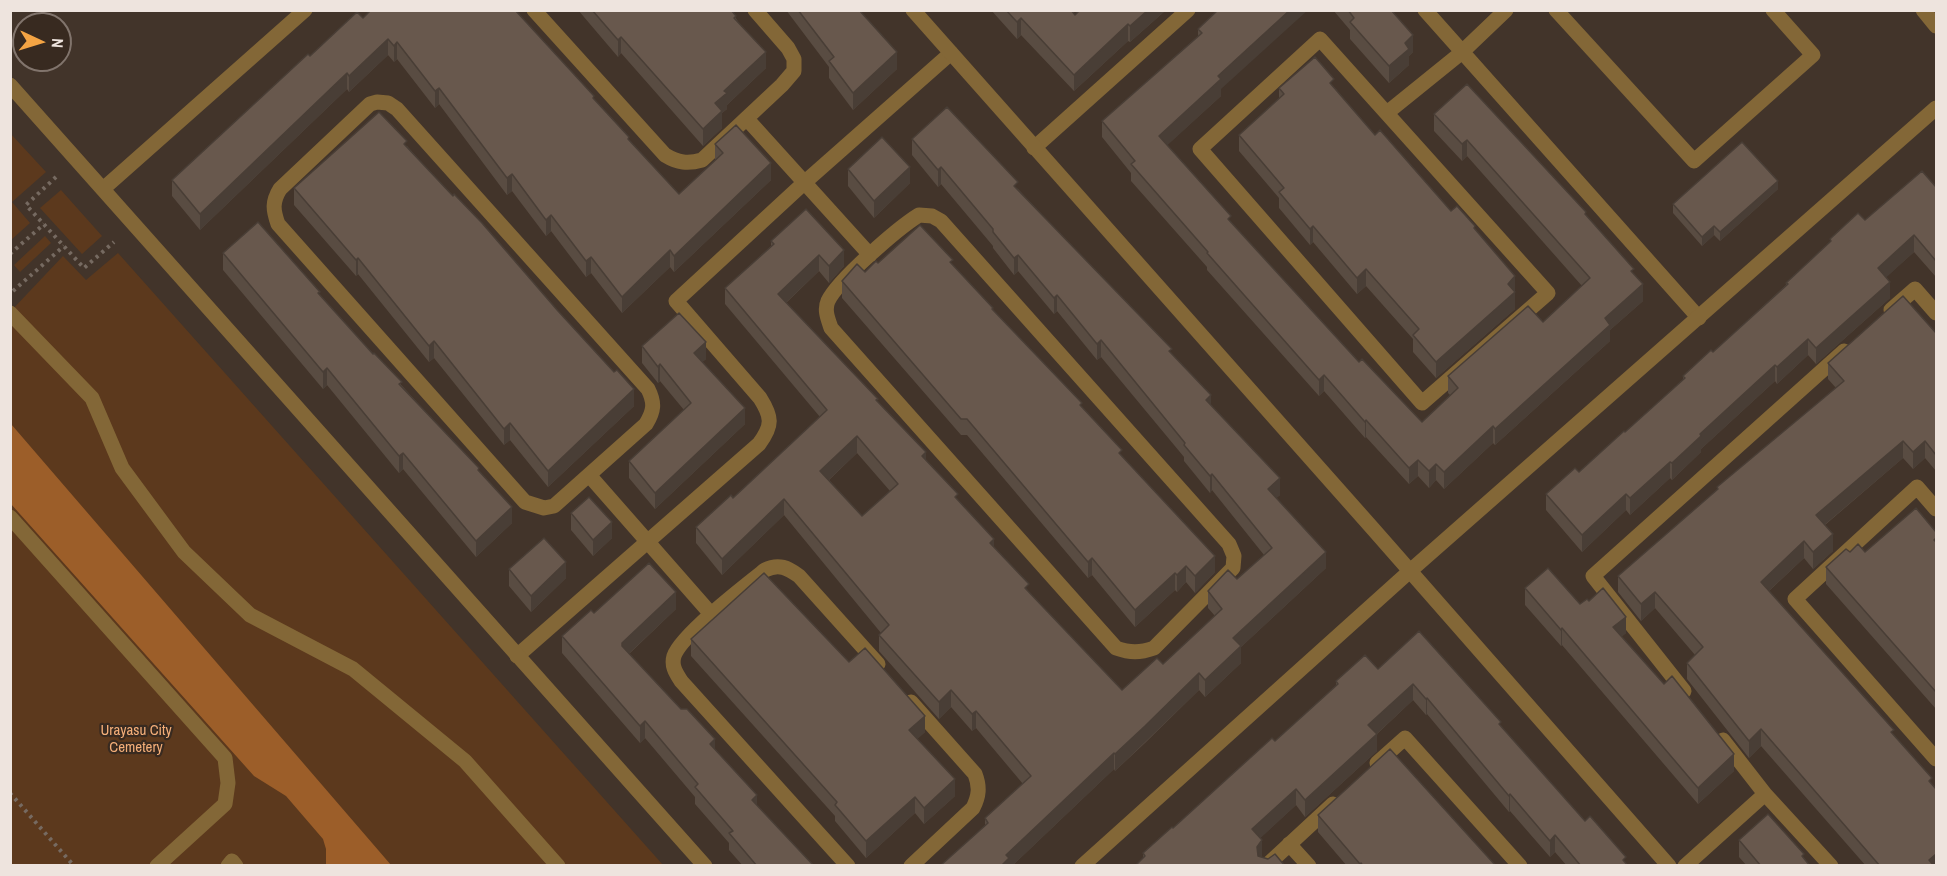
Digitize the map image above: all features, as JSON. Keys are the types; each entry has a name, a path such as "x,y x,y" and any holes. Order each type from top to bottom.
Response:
{"street":[{"path":"103,189 305,10"},
{"path":"534,10 665,155 675,161 690,163 702,160 747,119 794,71 794,59 788,48 755,10"},
{"path":"913,10 1669,866"},
{"path":"1034,147 1188,10"},
{"path":"1425,10 1699,318"},
{"path":"1388,112 1461,52 1506,10"},
{"path":"1556,10 1694,161 1813,55 1773,10"},
{"path":"1923,10 1936,26"},
{"path":"1320,39 1388,112 1548,293 1422,403 1200,149 1320,39"},
{"path":"517,656 759,444 767,433 770,422 760,398 676,301 805,182 951,53"},
{"path":"10,86 705,866"},
{"path":"387,103 397,109 648,389 653,400 652,414 646,424 589,475 554,506 544,508 525,502 278,224 273,211 274,199 280,189 370,104 387,103"},
{"path":"1083,866 1410,571 1936,108"},
{"path":"747,119 870,255"},
{"path":"919,215 932,216 941,221 1229,544 1234,556 1233,568 1154,648 1141,653 1116,648 831,328 826,314 827,303 834,291 870,255 919,215"},
{"path":"1880,320 1915,289 1936,313"},
{"path":"10,314 92,398 122,468 184,552 250,615 353,669 465,760 558,866"},
{"path":"1694,703 1593,576 1853,344"},
{"path":"589,475 711,614"},
{"path":"1936,509 1917,488 1795,599 1936,759"},
{"path":"10,517 225,758 228,783 225,804 157,866"},
{"path":"848,866 681,681 673,668 673,658 677,650 711,614 773,566 787,567 800,576 975,774 979,785 978,798 973,808 911,866"},
{"path":"1715,730 1765,794 1830,866"},
{"path":"1364,776 1405,738 1520,866"},
{"path":"1266,866 1347,791"},
{"path":"1685,866 1765,794"},
{"path":"1289,844 1310,866"},
{"path":"228,866 232,861 236,866"}],"path":[{"path":"56,177 26,205 84,268 114,242"},
{"path":"10,254 44,224"},
{"path":"10,294 64,246"},
{"path":"10,793 74,866"}],"green space":[{"path":"10,133 46,172 12,202 30,223 11,240"},
{"path":"61,190 102,236 82,254 40,208"},
{"path":"45,236 51,243 20,272 14,265"},
{"name":"Urayasu City Cemetery","path":"118,253 663,865 11,865 10,312 63,256 86,280"}],"shaded area":[{"path":"11,424 391,865 326,865 326,849 323,839 286,796 254,776 11,504"}],"building":[{"path":"371,10 515,10 679,194 723,153 715,144 736,125 771,163 674,256 670,250 622,297 591,257 586,261 551,215 546,220 512,174 507,178 439,88 435,91 397,42 394,46 388,39 349,76 347,73 200,214 172,180 308,54 310,56 357,12 363,18"},
{"path":"592,10 731,10 736,16 734,18 766,52 724,91 727,93 715,103 722,111 703,129 621,37 618,40"},
{"path":"798,10 859,10 897,52 853,93 829,61 834,57"},
{"path":"1006,10 1071,10 1075,15 1080,10 1148,10 1130,26 1128,24 1074,75 1021,18 1017,22"},
{"path":"1218,10 1290,10 1218,76 1221,79 1159,136 1231,216 1228,219 1359,362 1362,359 1422,422 1458,388 1448,376 1528,306 1543,322 1590,278 1467,140 1462,144 1434,114 1467,84 1586,212 1585,214 1634,269 1631,271 1643,284 1605,318 1610,325 1495,429 1493,426 1444,472 1436,464 1429,471 1418,460 1409,468 1324,375 1319,380 1131,164 1135,161 1102,121 1202,33 1198,29"},
{"path":"1348,10 1391,10 1413,35 1405,43 1409,49 1389,66 1350,22 1354,18"},
{"path":"1315,57 1334,79 1330,83 1375,135 1380,130 1451,211 1457,206 1515,276 1508,284 1515,292 1436,362 1413,335 1419,329 1366,269 1357,278 1313,226 1310,229 1279,192 1284,188 1239,135 1284,94 1279,88"},
{"path":"947,107 1018,182 1014,186 1172,349 1169,351 1211,395 1206,400 1280,478 1268,489 1326,552 1233,638 1241,646 1205,680 1199,673 1006,855 1009,858 1001,866 940,866 988,823 985,818 1031,776 976,711 972,714 951,690 939,702 879,635 889,625 784,499 722,559 696,527 731,495 733,498 827,410 725,288 774,244 771,241 806,209 844,250 829,266 819,255 778,294 926,452 922,456 958,494 955,497 994,539 990,543 1029,584 1025,588 1122,690 1157,658 1163,664 1222,609 1208,591 1228,570 1237,579 1272,548 1212,474 1210,476 1184,445 1185,443 1101,340 1097,344 1057,295 1054,298 1018,255 1014,258 941,167 938,170 912,139","holes":["857,436 898,484 862,516 820,471"]},
{"path":"379,112 407,141 404,144 482,223 614,372 617,370 634,389 548,471 510,423 504,429 434,341 429,346 358,258 356,260 294,188"},
{"path":"882,137 910,167 874,201 848,169"},
{"path":"1742,142 1778,181 1720,232 1714,226 1702,237 1673,204"},
{"path":"1922,171 1936,187 1936,261 1914,235 1878,268 1890,282 1816,348 1808,339 1777,367 1775,365 1672,463 1670,462 1630,498 1626,494 1582,535 1546,494 1575,468 1579,472 1685,378 1683,376 1711,350 1713,352 1788,284 1786,283 1858,213 1865,220"},
{"path":"258,222 320,292 318,293 373,354 402,382 399,384 479,468 478,470 512,507 476,541 403,453 399,456 327,368 323,372 223,253"},
{"path":"920,225 953,260 950,262 992,309 1082,403 1080,405 1122,450 1119,453 1215,556 1195,576 1186,566 1177,575 1175,573 1135,610 1092,558 1088,562 967,419 961,419 842,281 857,264 865,272 876,261 878,263"},
{"path":"1903,296 1936,333 1936,455 1925,441 1913,452 1903,441 1816,515 1833,534 1813,552 1804,541 1761,582 1894,730 1891,732 1932,778 1929,781 1936,789 1936,854 1929,860 1934,866 1880,866 1761,729 1749,741 1687,663 1703,647 1655,592 1641,604 1618,576 1718,489 1717,487 1844,381 1828,363"},
{"path":"679,313 706,342 694,353 745,408 655,493 629,461 691,403 660,364 658,367 642,346"},
{"path":"589,497 612,522 593,540 571,513"},
{"path":"1916,508 1936,532 1934,540 1936,542 1936,692 1826,567 1846,549 1850,552 1858,544 1865,552"},
{"path":"544,538 566,562 531,596 509,569"},
{"path":"649,563 676,592 622,643 622,646 681,709 687,709 715,739 710,744 757,795 752,800 814,866 757,866 729,833 733,831 695,787 698,784 645,721 640,726 562,636 591,610 594,613"},
{"path":"1548,568 1580,604 1587,599 1589,601 1603,588 1626,617 1613,627 1664,684 1672,676 1734,754 1698,788 1562,628 1561,630 1525,588"},
{"path":"764,573 849,662 865,648 925,716 909,730 955,779 924,808 915,797 866,841 835,805 837,802 691,639"},
{"path":"1419,631 1501,722 1499,724 1585,821 1590,816 1626,857 1623,860 1628,866 1581,866 1555,835 1550,841 1413,684 1368,725 1377,734 1305,800 1296,789 1252,829 1262,840 1257,847 1258,856 1268,859 1275,854 1285,866 1135,866 1145,856 1143,853 1272,738 1275,741 1338,684 1336,681 1365,655 1378,669"},
{"path":"1390,749 1496,866 1363,866 1360,864 1318,815"},
{"path":"1768,814 1804,854 1802,856 1810,866 1761,866 1739,840"}]}
